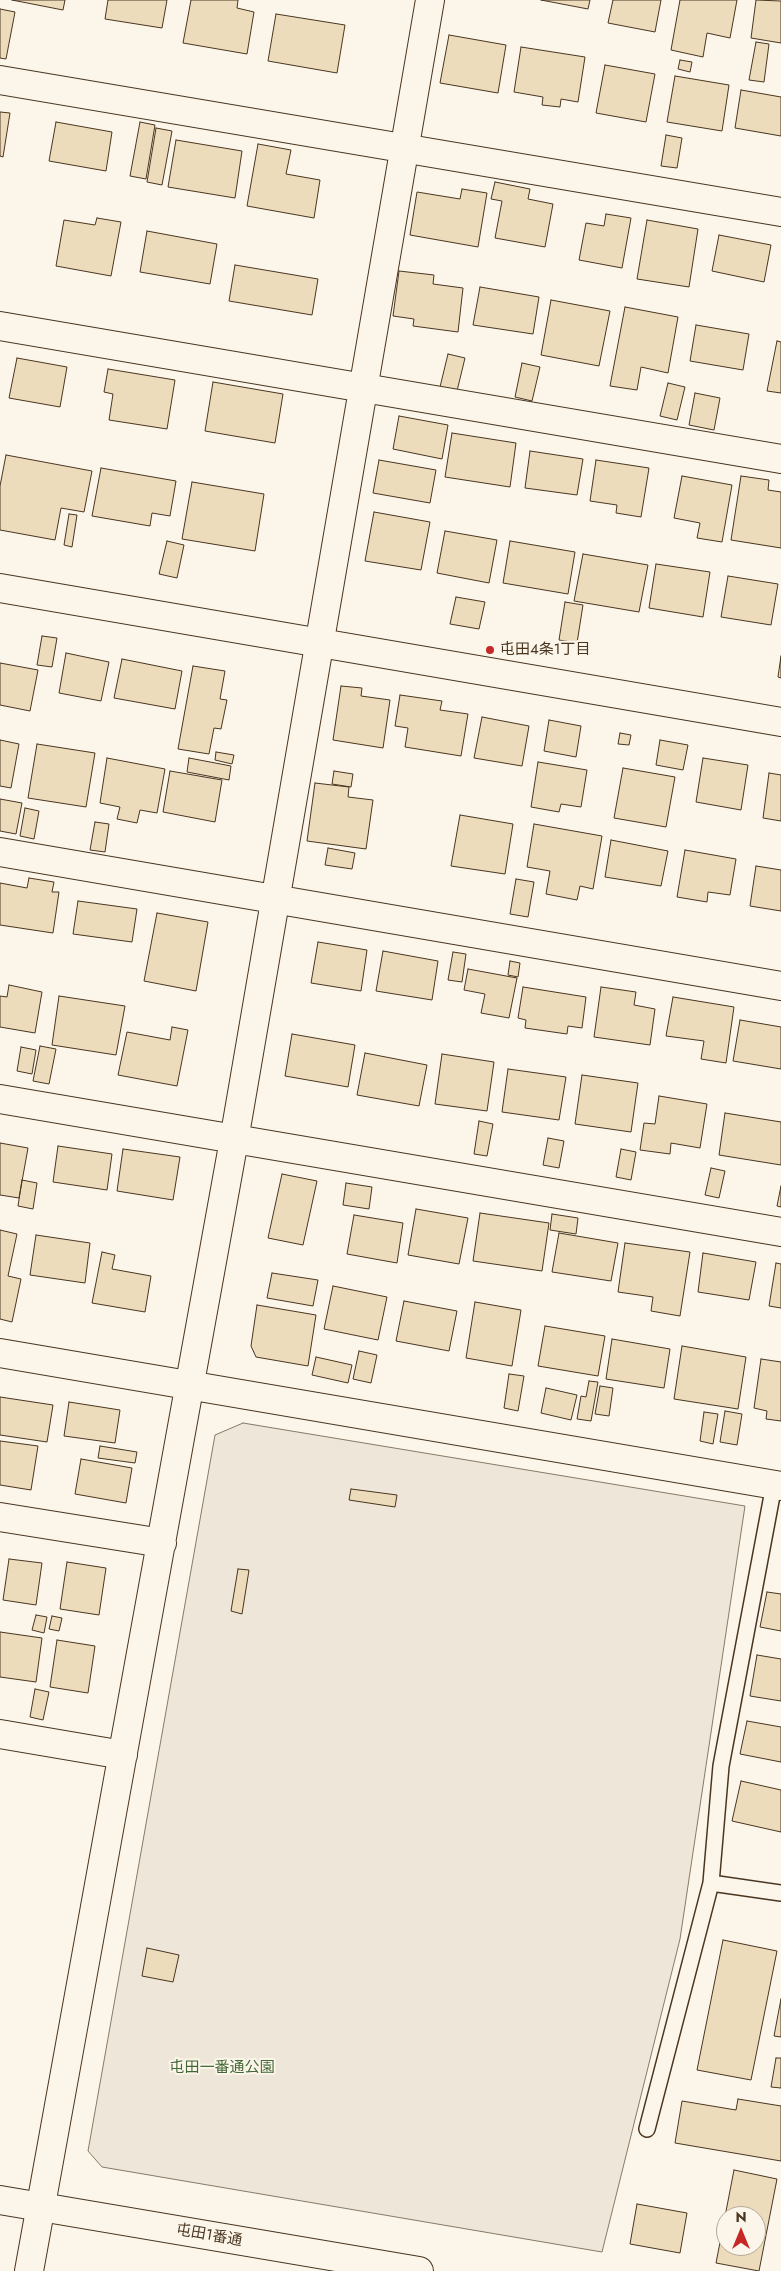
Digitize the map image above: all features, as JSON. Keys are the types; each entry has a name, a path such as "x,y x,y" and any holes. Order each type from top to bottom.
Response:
{"street":[{"path":"29,2271 234,1140 430,0"},
{"path":"0,80 781,212"},
{"path":"0,326 781,459"},
{"path":"0,588 781,722"},
{"path":"0,852 781,986"},
{"path":"0,1099 781,1232"},
{"path":"0,1353 778,1486"},
{"path":"0,1517 162,1543"},
{"path":"0,1734 123,1755"},
{"name":"屯田1番通","path":"0,2200 418,2271"}],"lane":[{"path":"647,2129 711,1883 721,1766 778,1486"},
{"path":"711,1883 781,1892"}],"green space":[{"name":"屯田一番通公園","path":"243,1423 745,1506 680,1939 602,2252 102,2167 88,2151 215,1435"}],"building":[{"path":"12,0 65,0 63,10"},
{"path":"108,0 167,0 162,28 105,19"},
{"path":"191,0 238,0 237,8 254,12 247,54 183,43"},
{"path":"541,0 590,0 588,9"},
{"path":"613,0 661,0 655,32 608,23"},
{"path":"680,0 737,0 730,38 707,33 703,57 671,50"},
{"path":"756,0 781,1 781,43 751,38"},
{"path":"0,9 15,12 6,59 0,58"},
{"path":"276,14 345,25 337,73 268,61"},
{"path":"449,35 506,45 498,93 440,83"},
{"path":"756,42 769,44 764,82 749,80"},
{"path":"521,47 585,57 578,102 561,99 560,107 542,105 543,97 514,92"},
{"path":"680,60 692,62 690,72 678,69"},
{"path":"605,65 655,74 646,122 596,113"},
{"path":"675,76 729,85 722,131 667,122"},
{"path":"741,90 781,97 781,136 735,128"},
{"path":"0,112 10,113 3,157 0,156"},
{"path":"56,122 112,132 106,171 49,161"},
{"path":"140,122 155,125 146,179 130,176"},
{"path":"156,128 172,131 162,185 147,182"},
{"path":"666,135 682,138 677,168 661,166"},
{"path":"176,140 242,151 235,198 168,187"},
{"path":"258,144 291,150 286,174 320,180 314,218 247,206"},
{"path":"495,182 530,189 528,199 553,204 545,247 495,238 502,201 491,199"},
{"path":"462,189 487,193 478,247 410,235 417,192 460,199"},
{"path":"606,214 631,218 622,268 579,260 586,223 604,226"},
{"path":"97,218 121,222 111,276 56,266 64,220 95,225"},
{"path":"647,220 698,229 689,287 637,279"},
{"path":"147,231 217,244 210,284 140,272"},
{"path":"719,235 771,245 764,282 712,271"},
{"path":"235,265 318,279 312,315 229,301"},
{"path":"399,271 434,275 433,284 463,288 458,332 413,326 414,319 393,316"},
{"path":"480,287 539,297 533,334 473,325"},
{"path":"551,300 610,311 599,366 541,355"},
{"path":"625,307 678,317 668,373 641,367 637,390 610,386"},
{"path":"696,325 749,334 743,370 690,361"},
{"path":"777,341 781,342 781,393 767,391"},
{"path":"448,354 465,358 457,391 440,387"},
{"path":"17,358 67,367 60,407 9,398"},
{"path":"522,363 540,367 532,401 515,397"},
{"path":"108,369 175,380 167,429 109,420 113,394 104,392"},
{"path":"213,382 283,394 275,443 205,431"},
{"path":"668,383 685,387 677,420 660,416"},
{"path":"695,393 720,398 714,430 689,425"},
{"path":"399,416 448,425 442,459 393,449"},
{"path":"452,433 516,443 510,487 445,477"},
{"path":"530,451 583,459 577,495 525,488"},
{"path":"6,455 92,471 84,512 61,508 55,540 0,530 0,486"},
{"path":"379,460 436,470 430,503 373,493"},
{"path":"596,460 649,468 641,517 616,513 617,505 590,501"},
{"path":"101,468 176,481 170,516 152,513 150,526 92,516"},
{"path":"682,476 732,485 722,542 697,538 700,523 674,518"},
{"path":"741,476 769,480 768,490 781,492 781,548 731,540"},
{"path":"192,482 264,494 255,551 182,539"},
{"path":"374,512 430,522 421,570 365,561"},
{"path":"69,514 77,515 72,547 64,545"},
{"path":"445,531 497,540 489,583 437,573"},
{"path":"167,541 184,545 177,578 159,574"},
{"path":"510,541 575,552 568,594 503,583"},
{"path":"583,554 648,565 639,612 574,601"},
{"path":"656,564 710,572 703,617 649,608"},
{"path":"728,576 778,584 771,625 721,617"},
{"path":"456,597 485,602 479,629 450,624"},
{"path":"565,602 583,605 577,643 559,640"},
{"path":"42,636 57,638 52,667 37,665"},
{"path":"66,653 109,662 101,701 59,693"},
{"path":"781,656 781,678 778,677"},
{"path":"122,659 182,671 175,709 114,698"},
{"path":"0,663 38,670 30,711 0,705"},
{"path":"193,666 225,671 220,699 227,700 221,729 214,728 209,754 178,749"},
{"path":"341,686 362,688 361,696 390,700 383,748 333,740"},
{"path":"400,695 442,701 440,710 468,714 461,756 405,747 408,728 395,726"},
{"path":"482,717 529,726 522,766 474,758"},
{"path":"549,720 581,726 576,757 544,751"},
{"path":"620,733 631,735 629,745 618,744"},
{"path":"0,740 19,744 11,788 0,786"},
{"path":"660,740 688,745 683,770 656,765"},
{"path":"37,744 95,753 86,807 28,798"},
{"path":"216,752 234,755 232,764 215,760"},
{"path":"107,758 165,769 157,813 140,810 137,823 117,819 120,807 100,803"},
{"path":"189,758 231,766 229,780 187,772"},
{"path":"703,758 748,765 741,810 696,802"},
{"path":"538,762 587,770 581,807 561,804 559,812 531,807"},
{"path":"623,768 675,777 666,827 614,818"},
{"path":"170,771 222,780 215,822 163,812"},
{"path":"334,771 353,774 351,787 332,784"},
{"path":"769,773 781,775 781,821 763,818"},
{"path":"315,783 349,787 348,797 373,800 366,849 307,841"},
{"path":"0,799 22,803 16,834 0,831"},
{"path":"25,808 39,811 34,839 20,836"},
{"path":"460,815 513,824 505,874 451,866"},
{"path":"95,822 109,824 105,852 90,850"},
{"path":"534,824 602,836 593,889 580,886 577,900 546,894 550,871 527,867"},
{"path":"611,840 668,851 661,886 605,877"},
{"path":"328,848 355,853 352,869 325,865"},
{"path":"685,850 736,859 730,895 708,892 707,902 677,897"},
{"path":"756,866 781,870 781,911 750,906"},
{"path":"29,878 54,882 52,892 59,892 53,933 0,925 0,883 27,888"},
{"path":"516,879 534,882 528,917 510,914"},
{"path":"78,901 137,909 132,942 73,934"},
{"path":"157,913 208,922 196,991 144,981"},
{"path":"318,942 367,950 361,991 311,983"},
{"path":"383,951 438,961 432,1000 376,991"},
{"path":"453,952 466,954 462,982 448,980"},
{"path":"510,961 520,963 518,977 508,975"},
{"path":"468,969 517,978 509,1018 481,1013 485,994 464,990"},
{"path":"9,985 42,992 35,1033 0,1027 0,996 7,997"},
{"path":"523,987 586,997 582,1028 568,1026 567,1034 525,1028 526,1020 518,1018"},
{"path":"601,987 636,992 634,1005 655,1009 650,1045 594,1037"},
{"path":"59,996 125,1006 116,1055 52,1045"},
{"path":"673,997 734,1007 726,1063 701,1059 704,1041 666,1036"},
{"path":"740,1020 781,1027 781,1069 733,1061"},
{"path":"172,1027 188,1030 177,1086 118,1075 127,1032 170,1040"},
{"path":"292,1034 355,1045 348,1087 285,1076"},
{"path":"40,1046 56,1049 49,1084 33,1081"},
{"path":"21,1047 36,1050 32,1074 17,1071"},
{"path":"365,1053 427,1065 419,1106 357,1095"},
{"path":"442,1054 494,1062 487,1111 435,1104"},
{"path":"508,1069 566,1077 559,1120 502,1112"},
{"path":"582,1075 638,1083 631,1132 575,1124"},
{"path":"659,1096 707,1104 700,1148 671,1143 670,1154 640,1150 644,1123 655,1124"},
{"path":"725,1113 781,1122 781,1165 719,1155"},
{"path":"479,1121 493,1124 487,1156 474,1154"},
{"path":"548,1138 564,1141 559,1168 543,1165"},
{"path":"0,1143 28,1148 19,1198 0,1195"},
{"path":"58,1146 112,1154 107,1190 53,1182"},
{"path":"123,1149 180,1157 173,1200 117,1191"},
{"path":"621,1149 636,1152 631,1180 616,1177"},
{"path":"711,1168 725,1171 719,1198 705,1195"},
{"path":"282,1174 317,1181 303,1245 268,1238"},
{"path":"22,1180 37,1183 33,1209 18,1206"},
{"path":"346,1183 372,1187 369,1209 343,1205"},
{"path":"781,1186 781,1207 777,1206"},
{"path":"416,1209 468,1218 459,1264 408,1255"},
{"path":"480,1213 549,1223 542,1271 473,1261"},
{"path":"552,1214 578,1218 576,1234 550,1230"},
{"path":"354,1215 403,1223 397,1263 347,1254"},
{"path":"0,1230 17,1234 8,1276 21,1279 12,1322 0,1319"},
{"path":"559,1233 618,1243 611,1281 552,1272"},
{"path":"36,1235 90,1243 85,1283 30,1275"},
{"path":"625,1243 690,1252 680,1316 651,1311 653,1297 618,1292"},
{"path":"102,1252 115,1255 112,1269 151,1276 145,1312 92,1303"},
{"path":"703,1253 756,1262 749,1300 698,1292"},
{"path":"776,1263 781,1264 781,1308 769,1306"},
{"path":"272,1273 318,1280 313,1306 267,1298"},
{"path":"333,1286 387,1297 378,1340 324,1329"},
{"path":"404,1301 457,1311 449,1351 396,1341"},
{"path":"475,1302 521,1310 512,1366 466,1358"},
{"path":"257,1305 316,1315 308,1366 256,1357 251,1346"},
{"path":"545,1326 605,1336 598,1376 538,1366"},
{"path":"612,1339 670,1349 664,1388 606,1379"},
{"path":"682,1346 746,1357 738,1409 674,1399"},
{"path":"359,1351 377,1355 371,1383 353,1379"},
{"path":"316,1357 352,1365 348,1383 312,1375"},
{"path":"761,1359 781,1362 781,1421 766,1419 767,1411 754,1408"},
{"path":"509,1374 524,1376 518,1411 504,1408"},
{"path":"589,1381 598,1382 591,1421 577,1419 581,1396 586,1397"},
{"path":"600,1386 613,1388 609,1416 595,1414"},
{"path":"546,1388 577,1395 571,1420 541,1413"},
{"path":"0,1397 53,1405 47,1442 0,1435"},
{"path":"69,1402 120,1410 115,1443 64,1436"},
{"path":"725,1411 742,1414 737,1445 720,1442"},
{"path":"704,1412 718,1414 713,1444 700,1441"},
{"path":"0,1441 38,1446 31,1490 0,1485"},
{"path":"100,1446 137,1452 135,1463 98,1458"},
{"path":"81,1459 132,1468 126,1503 75,1494"},
{"path":"351,1489 397,1495 395,1507 349,1500"},
{"path":"9,1559 42,1563 36,1605 3,1600"},
{"path":"67,1562 106,1568 99,1615 60,1609"},
{"path":"238,1569 249,1570 242,1614 231,1611"},
{"path":"767,1592 781,1594 781,1631 760,1627"},
{"path":"36,1615 47,1617 44,1633 32,1630"},
{"path":"52,1616 62,1618 59,1631 49,1629"},
{"path":"0,1632 42,1638 36,1682 0,1677"},
{"path":"57,1640 95,1646 88,1693 50,1687"},
{"path":"757,1655 781,1659 781,1701 750,1696"},
{"path":"35,1689 49,1692 43,1720 30,1717"},
{"path":"747,1721 781,1727 781,1762 740,1754"},
{"path":"741,1781 781,1790 781,1832 732,1821"},
{"path":"723,1940 777,1951 751,2080 697,2070"},
{"path":"147,1948 179,1955 173,1982 142,1976"},
{"path":"781,1999 781,2037 774,2036"},
{"path":"776,2058 781,2058 781,2088 771,2087"},
{"path":"738,2099 781,2106 781,2161 675,2143 682,2101 736,2110"},
{"path":"734,2170 777,2179 766,2235 766,2206 727,2206"},
{"path":"637,2204 687,2213 680,2253 630,2244"},
{"path":"717,2256 762,2256 759,2271 716,2263"}],"place":[{"name":"屯田4条1丁目","path":"490,650"}]}
